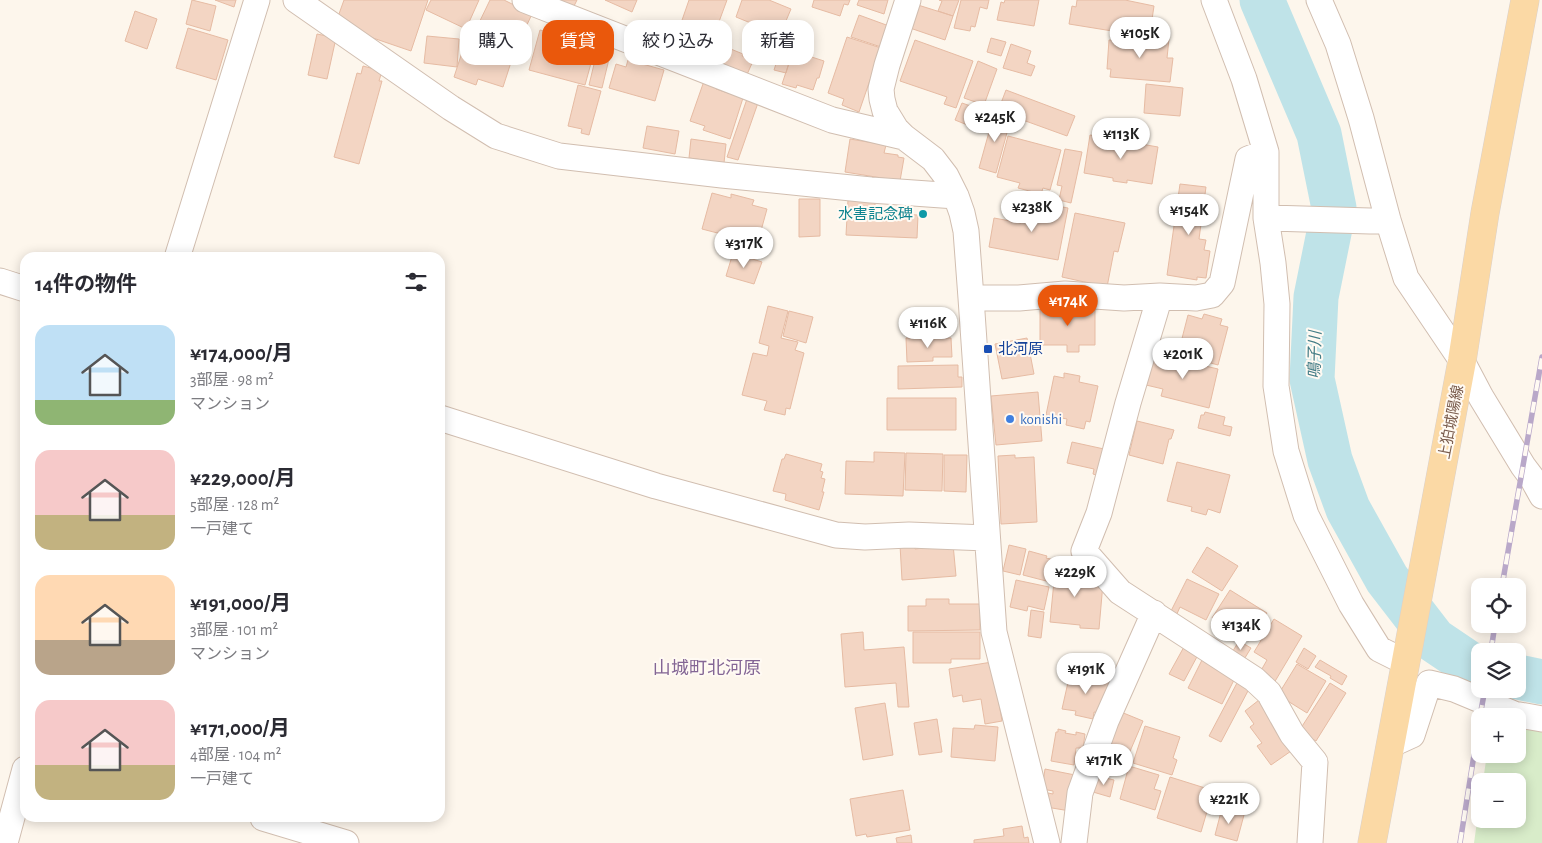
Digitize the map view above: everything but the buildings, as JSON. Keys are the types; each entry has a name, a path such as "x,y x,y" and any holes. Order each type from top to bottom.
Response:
{"main road":[{"name":"上狛城陽線","path":"1372,843 1462,360 1485,213 1525,0"}],"street":[{"path":"180,252 257,0"},
{"path":"296,0 451,108 496,136 559,156 731,176 956,196"},
{"path":"525,0 832,120 904,137"},
{"path":"908,0 886,66 881,88 882,100 885,111 896,129 933,159 946,176 962,213 966,232 994,632 1047,843"},
{"path":"1214,0 1244,80 1266,152 1274,218 1273,262 1277,304 1276,386 1286,451 1306,515 1351,604 1379,649 1405,662"},
{"path":"1319,0 1338,44 1361,118 1379,220 1406,278 1462,360 1481,397 1542,496"},
{"path":"971,298 1019,298 1064,294 1124,298 1160,296 1196,298 1212,295 1222,283 1248,160 1266,152"},
{"path":"1274,218 1379,220"},
{"path":"0,281 20,287"},
{"path":"1160,296 1128,403 1099,513 1084,551 1120,592 1254,680 1269,693 1292,734 1314,762 1310,843"},
{"path":"445,420 656,486 836,535 987,538"},
{"path":"1074,843 1080,793 1106,721 1154,613"},
{"path":"1390,745 1412,735 1429,683 1454,690 1514,714 1542,719"},
{"path":"5,843 20,788"},
{"path":"276,822 346,843"}],"green space":[{"path":"1526,722 1542,725 1542,843 1474,843 1476,828 1526,828 1526,773 1484,773 1486,763 1526,763"}],"waterway":[{"name":"鳴子川","path":"1262,0 1319,134 1334,208 1316,297 1312,379 1330,460 1348,509 1387,579 1434,640 1471,665"},
{"name":"鳴子川","path":"1526,679 1542,682"}],"railway":[{"path":"1503,578 1542,357"},
{"path":"1492,643 1494,633"},
{"path":"1481,708 1483,698"},
{"path":"1460,843 1473,763"}],"place":[{"name":"水害記念碑","path":"923,214"},
{"name":"北河原","path":"988,349"},
{"name":"konishi","path":"1010,419"}],"district":[{"name":"山城町北河原","path":"707,668"}]}
